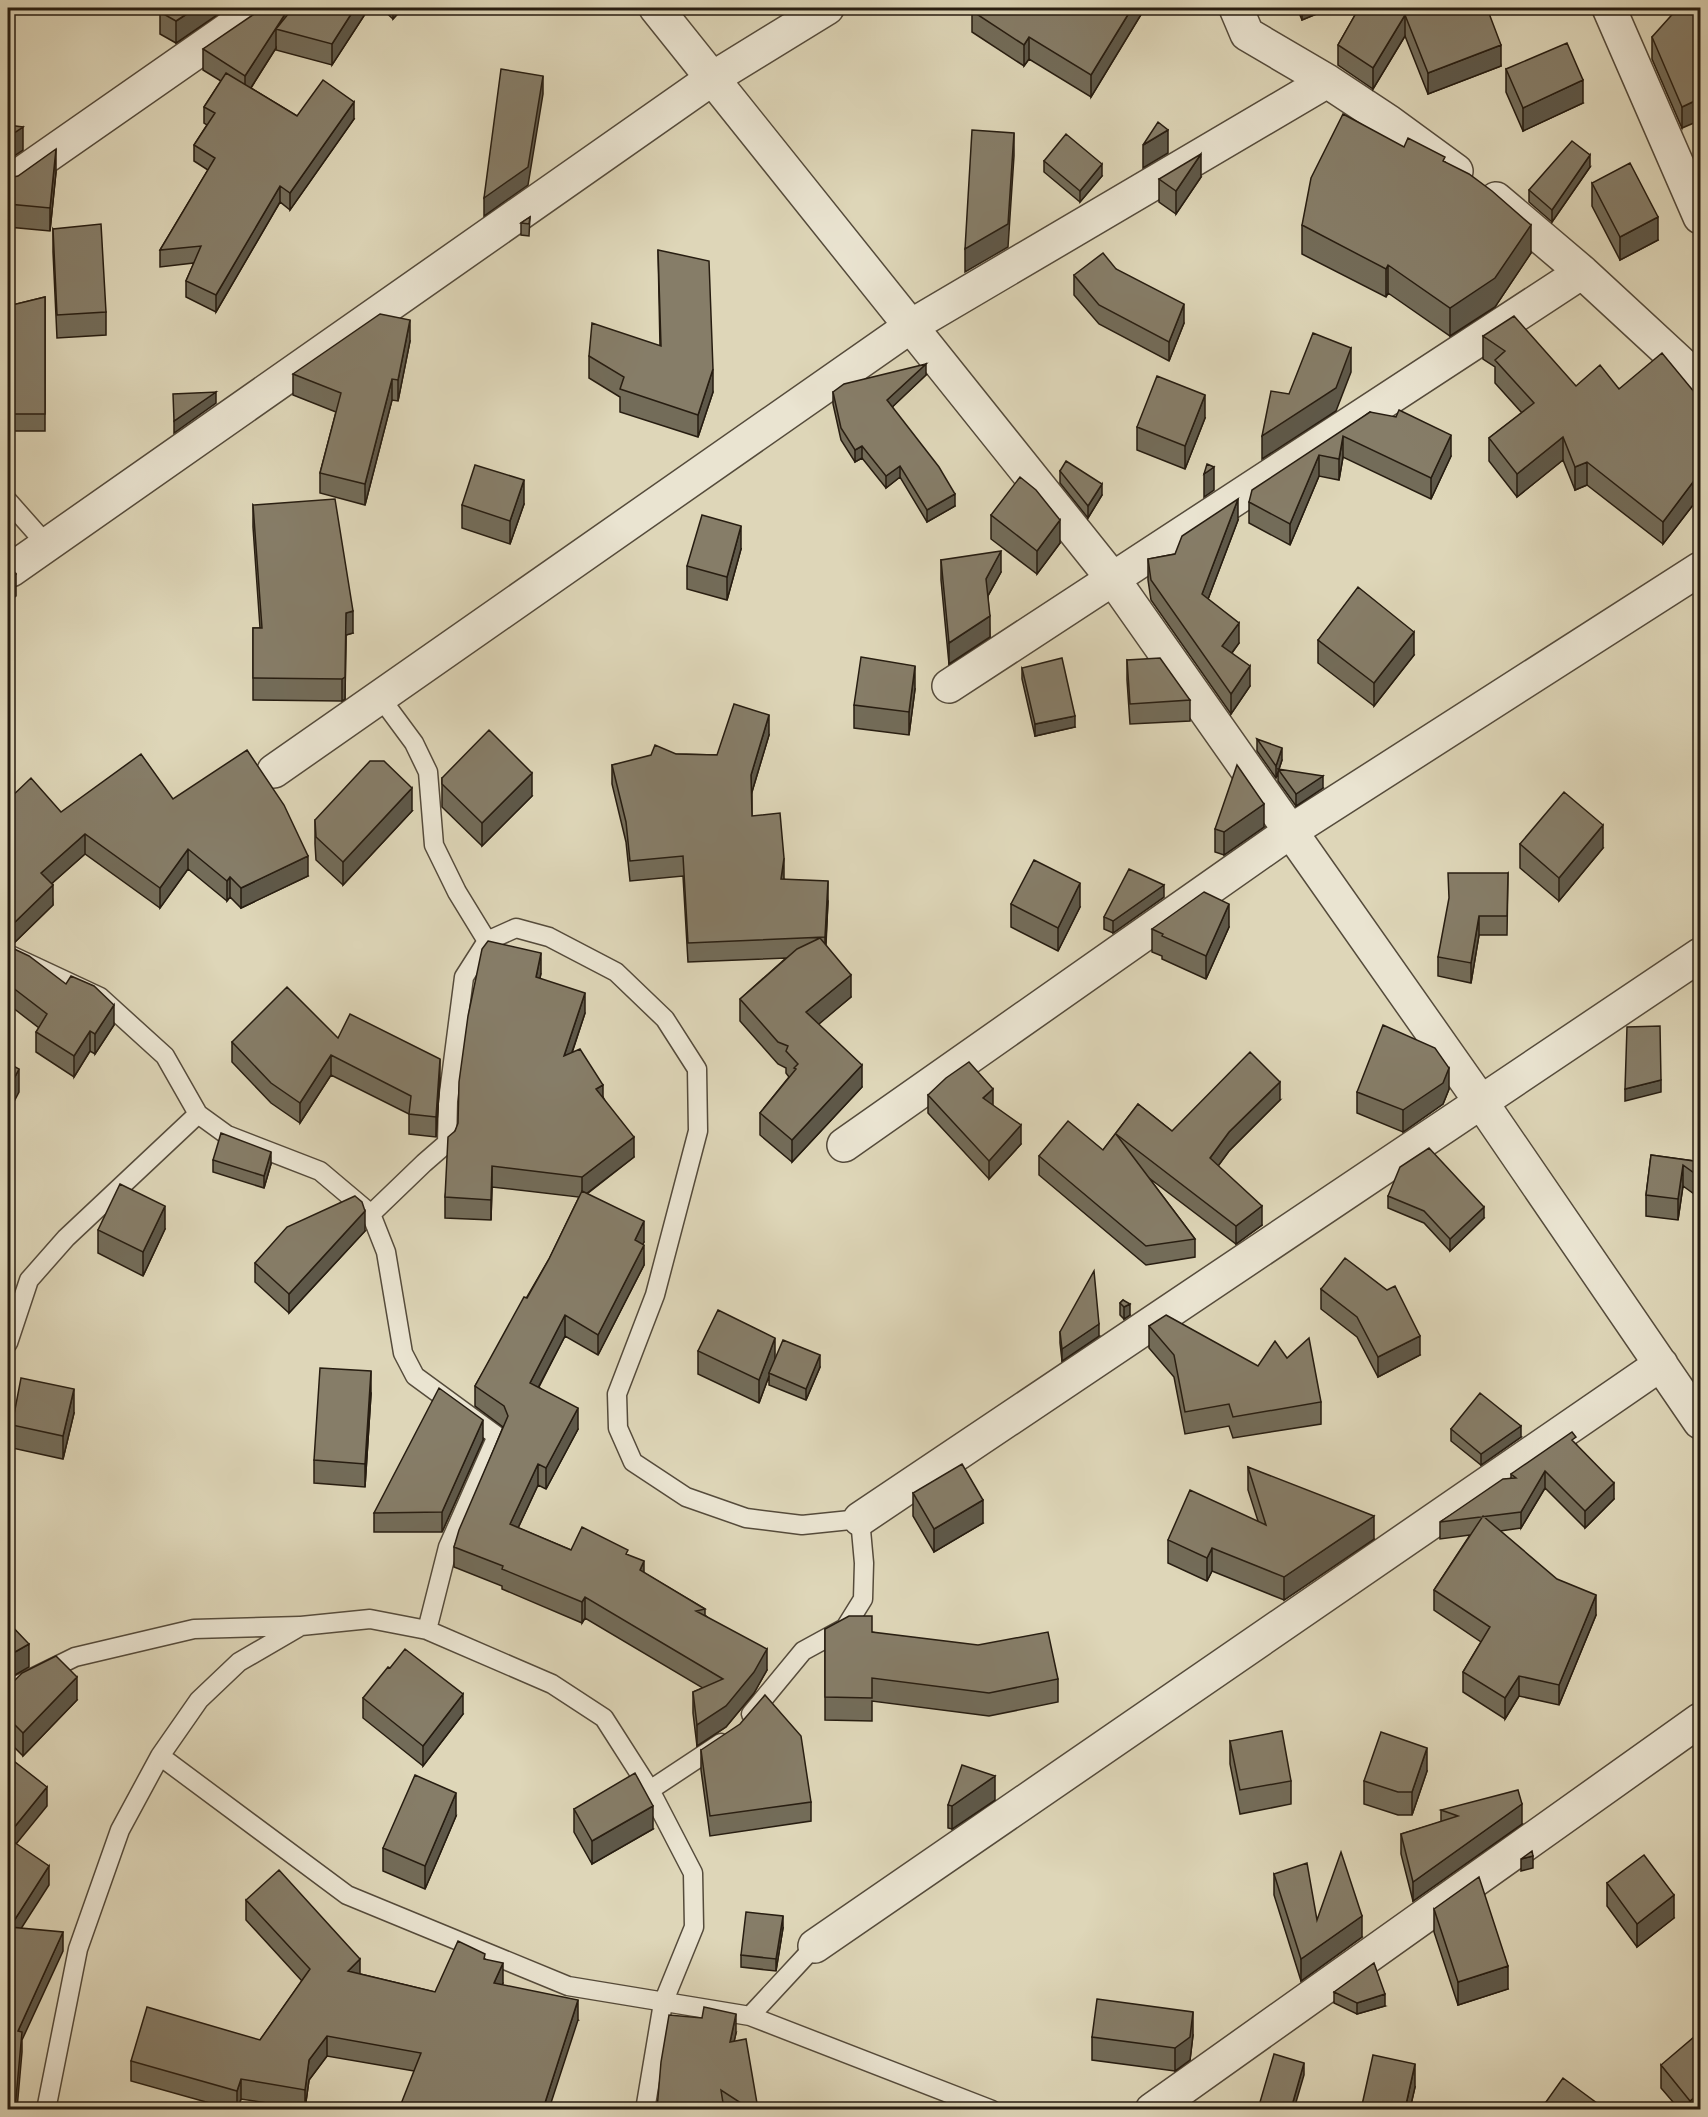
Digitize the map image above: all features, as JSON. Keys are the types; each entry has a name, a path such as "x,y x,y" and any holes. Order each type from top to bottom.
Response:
{"street":[{"path":"8,183 259,8"},
{"path":"656,8 1113,579 1481,1102 1701,1422"},
{"path":"9,569 47,545 713,78 827,8"},
{"path":"1236,8 1247,34 1327,81 1389,122 1503,205 1582,272 1701,381"},
{"path":"1609,8 1701,217"},
{"path":"274,771 911,326 1327,81"},
{"path":"949,686 1582,272"},
{"path":"844,1145 1291,831 1701,569"},
{"path":"860,1519 1701,955"},
{"path":"815,1946 1661,1364"},
{"path":"1152,2109 1701,1720"}],"lane":[{"path":"8,501 47,545"},
{"path":"380,697 414,743 428,772 434,845 457,892 486,941"},
{"path":"371,1214 447,1143 448,1101 464,977 486,941 516,928 549,937 616,972 665,1019 697,1069 698,1131 654,1295 617,1394 618,1428 633,1462 686,1497 746,1518 802,1525 860,1519 864,1563 862,1599 845,1628 803,1651 737,1731 650,1790"},
{"path":"8,954 100,997 165,1056 198,1114 227,1135 320,1171 371,1214 386,1252 403,1353 415,1376 497,1436 448,1547 427,1630"},
{"path":"8,1343 29,1280 66,1238 198,1114"},
{"path":"8,1696 14,1687 75,1657 194,1629 301,1626 370,1619 427,1630 552,1684 604,1718 650,1790 693,1873 694,1927 663,2003 645,2109"},
{"path":"46,2109 78,1949 120,1830 160,1756 199,1700 239,1662 301,1626"},
{"path":"160,1756 347,1895 567,1986 750,2016 992,2109"},
{"path":"750,2016 815,1946"}],"building":[{"path":"163,8 196,8 176,21 160,12"},
{"path":"263,8 289,8 245,76 203,49"},
{"path":"293,8 355,8 332,44 276,29"},
{"path":"974,8 1132,8 1091,75 1029,37 1024,45 972,11"},
{"path":"1359,8 1487,8 1501,45 1428,73 1405,15 1373,68 1338,45"},
{"path":"1678,8 1701,8 1701,98 1682,107 1652,37"},
{"path":"1567,43 1583,80 1523,108 1506,69"},
{"path":"501,69 543,76 528,167 484,198"},
{"path":"226,73 297,116 323,80 354,102 290,193 280,186 216,295 186,281 201,246 160,250 215,158 194,145 215,113 204,107"},
{"path":"1343,114 1404,147 1408,138 1445,157 1443,161 1469,174 1531,225 1495,278 1450,308 1388,265 1386,269 1302,225 1311,178"},
{"path":"1158,122 1168,130 1143,145"},
{"path":"8,125 23,127 8,137"},
{"path":"972,130 1014,133 1008,224 965,249"},
{"path":"1066,134 1102,164 1080,191 1044,161"},
{"path":"1572,141 1590,155 1552,210 1529,190"},
{"path":"56,149 50,208 8,204 8,178 18,176"},
{"path":"1201,154 1176,191 1159,179"},
{"path":"1630,163 1658,217 1620,237 1592,183"},
{"path":"530,217 529,224 521,223"},
{"path":"101,224 106,312 57,315 53,229"},
{"path":"658,250 709,261 713,369 698,415 620,389 624,377 589,356 592,323 661,346"},
{"path":"1103,253 1116,269 1184,304 1169,342 1099,305 1074,275"},
{"path":"45,297 45,414 8,414 8,306"},
{"path":"380,314 410,320 398,380 392,379 365,484 320,473 341,393 293,374"},
{"path":"1514,316 1576,386 1600,365 1619,389 1662,353 1695,393 1701,397 1701,483 1698,486 1693,482 1663,522 1587,462 1575,467 1563,437 1517,474 1489,438 1534,403 1495,360 1505,351 1483,336"},
{"path":"1313,333 1351,348 1336,388 1262,436 1271,391 1289,394"},
{"path":"926,364 887,400 939,467 955,494 927,510 900,466 886,476 862,446 855,450 841,428 833,392 844,384"},
{"path":"1157,376 1205,395 1185,446 1137,427"},
{"path":"216,392 174,421 173,394"},
{"path":"1399,410 1451,435 1431,478 1343,436 1339,459 1319,455 1290,524 1249,502 1252,490 1370,412 1396,417"},
{"path":"1066,461 1102,484 1088,506 1060,471"},
{"path":"1207,464 1214,467 1204,474"},
{"path":"475,465 524,480 510,521 462,505"},
{"path":"1020,477 1036,490 1060,520 1037,551 991,515"},
{"path":"335,499 353,611 346,613 345,677 342,679 253,678 253,628 262,628 253,505"},
{"path":"1238,499 1202,594 1239,623 1222,646 1250,666 1231,694 1151,580 1148,559 1175,554 1182,536"},
{"path":"702,515 741,526 727,577 687,566"},
{"path":"1001,551 986,579 990,616 949,643 941,560"},
{"path":"8,566 16,574 8,580"},
{"path":"1358,587 1414,632 1374,683 1318,640"},
{"path":"861,657 915,666 909,712 854,705"},
{"path":"1062,658 1075,716 1035,724 1022,668"},
{"path":"1160,658 1190,700 1130,704 1127,660"},
{"path":"734,704 769,715 751,775 752,816 780,813 784,858 781,879 828,881 825,937 688,943 683,856 630,861 626,822 612,765 651,755 655,745 676,754 717,755"},
{"path":"489,730 532,773 482,823 442,784 442,778"},
{"path":"1257,739 1282,748 1276,766"},
{"path":"247,750 284,805 308,856 241,888 230,877 227,881 188,849 160,888 85,834 41,873 53,885 13,924 8,923 8,884 12,878 8,874 8,800 31,778 61,812 141,754 173,799"},
{"path":"370,761 384,761 412,788 343,862 316,837 315,820"},
{"path":"1237,765 1264,804 1224,832 1215,829"},
{"path":"1278,769 1323,776 1296,794"},
{"path":"1564,792 1603,825 1559,878 1520,844"},
{"path":"1034,860 1080,883 1058,928 1011,904"},
{"path":"1129,869 1164,885 1113,921 1104,917"},
{"path":"1448,873 1508,873 1507,916 1479,916 1471,963 1438,957 1449,898"},
{"path":"1204,892 1229,904 1206,956 1152,929"},
{"path":"820,938 851,975 806,1012 862,1065 792,1140 760,1113 798,1064 786,1051 788,1046 778,1042 740,999 797,949"},
{"path":"488,941 541,953 536,977 585,993 564,1056 580,1049 603,1085 596,1089 634,1137 582,1177 492,1166 491,1200 445,1197 448,1137 455,1131 458,1123 459,1082 468,1016 482,949"},
{"path":"8,946 29,956 66,984 71,976 94,986 114,1005 95,1034 90,1031 74,1056 36,1032 47,1014 8,984"},
{"path":"287,987 338,1038 350,1014 440,1059 436,1117 409,1114 411,1096 331,1055 300,1103 271,1083 232,1042"},
{"path":"1383,1025 1435,1048 1449,1068 1443,1083 1403,1110 1357,1092"},
{"path":"1660,1026 1661,1080 1625,1089 1627,1027"},
{"path":"1250,1052 1280,1082 1229,1132 1210,1158 1262,1206 1236,1226 1116,1134 1195,1239 1146,1246 1039,1156 1068,1121 1103,1150 1138,1104 1172,1131"},
{"path":"969,1062 993,1089 983,1098 1021,1125 989,1161 928,1095 946,1078"},
{"path":"8,1063 19,1069 8,1090"},
{"path":"221,1133 271,1152 264,1176 213,1160"},
{"path":"1429,1148 1484,1207 1450,1239 1424,1211 1388,1196 1400,1167"},
{"path":"1651,1155 1701,1162 1701,1178 1683,1165 1678,1199 1646,1195"},
{"path":"120,1184 165,1206 143,1252 98,1230"},
{"path":"582,1191 644,1221 635,1240 644,1245 598,1335 565,1315 530,1383 578,1408 546,1468 538,1464 510,1524 571,1550 582,1527 628,1550 626,1554 644,1561 640,1570 705,1609 696,1611 767,1649 754,1672 726,1706 697,1725 693,1692 723,1679 585,1597 582,1602 502,1569 503,1566 454,1547 459,1530 508,1416 504,1406 475,1386 524,1297 527,1298 549,1259"},
{"path":"355,1196 362,1202 365,1211 289,1294 255,1263 287,1227"},
{"path":"1345,1258 1387,1290 1395,1286 1420,1336 1378,1357 1357,1317 1321,1289"},
{"path":"1094,1271 1099,1324 1062,1349 1060,1332"},
{"path":"1123,1300 1130,1304 1124,1307 1120,1303"},
{"path":"718,1310 775,1338 759,1380 698,1351"},
{"path":"1166,1315 1258,1366 1275,1341 1287,1358 1309,1338 1321,1402 1233,1417 1229,1404 1185,1412 1174,1355 1149,1326"},
{"path":"783,1340 820,1355 806,1389 769,1373"},
{"path":"320,1368 371,1371 365,1464 314,1460"},
{"path":"21,1378 74,1389 63,1436 12,1425"},
{"path":"439,1388 483,1420 442,1512 374,1513"},
{"path":"1480,1393 1521,1426 1481,1454 1451,1429"},
{"path":"1572,1432 1576,1437 1572,1440 1614,1483 1585,1511 1545,1471 1521,1512 1440,1522 1503,1479 1516,1478 1511,1474"},
{"path":"962,1464 983,1500 934,1529 913,1493"},
{"path":"1248,1467 1374,1516 1284,1577 1212,1548 1207,1558 1168,1540 1190,1490 1266,1525"},
{"path":"1483,1516 1557,1579 1596,1595 1559,1685 1519,1676 1505,1698 1463,1672 1490,1627 1434,1590"},
{"path":"849,1616 872,1616 872,1632 978,1645 1048,1632 1058,1679 989,1693 872,1678 872,1698 825,1697 825,1629"},
{"path":"8,1622 29,1644 8,1656"},
{"path":"405,1649 463,1694 423,1746 363,1698"},
{"path":"56,1656 77,1677 23,1733 8,1718 8,1684 22,1673"},
{"path":"765,1695 801,1736 811,1802 710,1816 701,1750 740,1724"},
{"path":"1282,1731 1291,1781 1240,1790 1230,1741"},
{"path":"1381,1732 1427,1748 1412,1792 1398,1792 1364,1781"},
{"path":"10,1758 47,1787 8,1835 8,1761"},
{"path":"962,1765 995,1776 952,1806 948,1805"},
{"path":"635,1773 653,1806 592,1841 574,1809"},
{"path":"415,1775 456,1793 425,1866 383,1848"},
{"path":"1518,1790 1522,1804 1413,1882 1401,1834 1458,1816 1441,1810"},
{"path":"8,1838 49,1866 10,1927 63,1932 18,2031 22,2032 15,2109 8,2109"},
{"path":"1532,1851 1533,1856 1521,1859"},
{"path":"1341,1852 1362,1916 1301,1959 1274,1874 1307,1863 1317,1920"},
{"path":"1644,1855 1674,1895 1637,1924 1607,1883"},
{"path":"279,1870 360,1959 348,1971 435,1992 458,1941 485,1954 484,1959 503,1963 494,1983 578,2000 543,2109 399,2109 421,2053 327,2036 309,2060 305,2090 241,2079 237,2091 131,2061 147,2007 260,2040 310,1969 246,1900"},
{"path":"1479,1877 1508,1966 1458,1982 1434,1909"},
{"path":"746,1912 783,1916 776,1959 741,1955"},
{"path":"1374,1963 1385,1994 1357,2003 1334,1992"},
{"path":"1097,1999 1193,2012 1190,2037 1175,2048 1092,2037"},
{"path":"704,2007 736,2014 730,2042 746,2039 758,2109 750,2109 721,2090 723,2103 690,2109 657,2109 661,2062 669,2015 702,2018"},
{"path":"1701,2031 1701,2092 1690,2101 1661,2065"},
{"path":"1274,2054 1304,2063 1291,2109 1258,2109"},
{"path":"1373,2055 1415,2064 1405,2109 1380,2109 1362,2105"},
{"path":"1563,2078 1605,2109 1535,2109 1546,2102"},
{"path":"842,2103 851,2109 838,2109"}]}
